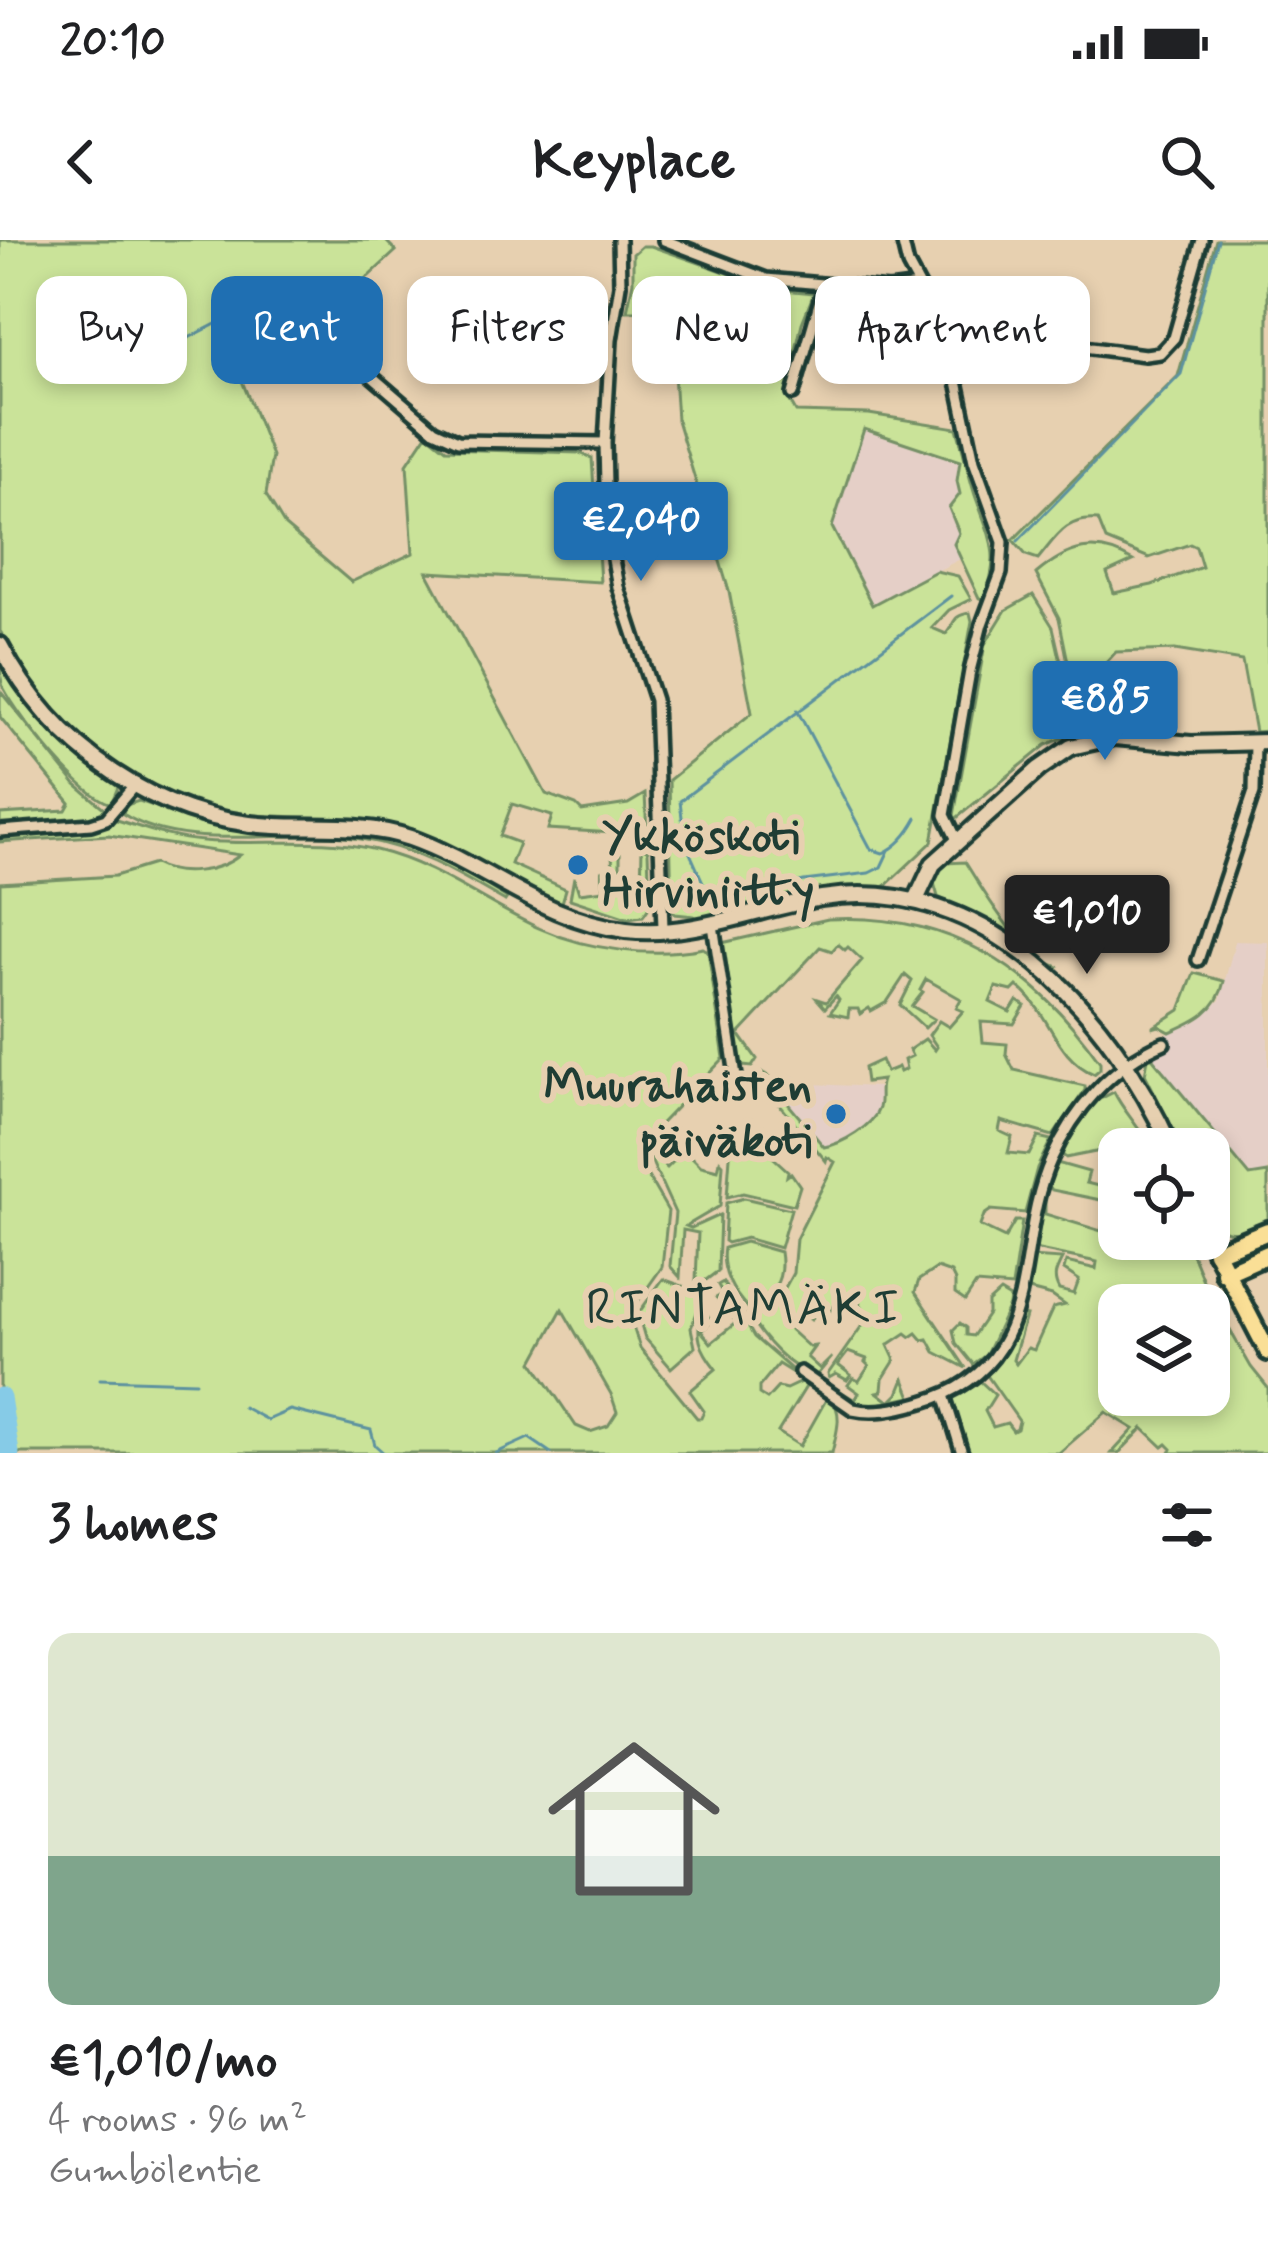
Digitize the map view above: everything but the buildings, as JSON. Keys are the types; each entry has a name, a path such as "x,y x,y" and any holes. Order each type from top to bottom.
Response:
{"highway":[{"path":"1230,1240 1268,1231"},
{"path":"1225,1273 1268,1254"}],"main road":[{"path":"0,645 40,706 67,736 134,786 178,808 230,822 365,828 405,836 561,915 632,931 713,925 845,895 916,900 974,922 1019,950 1076,1001 1126,1061 1161,1128"},
{"path":"916,900 933,864 1039,769 1083,742 1129,737 1191,744 1262,742"},
{"path":"1219,1260 1268,1352"}],"street":[{"path":"619,240 620,285 604,443 611,560 655,700 663,928"},
{"path":"664,240 766,279 815,285"},
{"path":"902,240 915,276"},
{"path":"1090,348 1160,353 1174,338 1202,240"},
{"path":"793,394 815,317"},
{"path":"381,384 434,430 458,441 604,443"},
{"path":"958,384 974,461 1004,542 1004,558 977,640 944,815 958,842"},
{"path":"1198,960 1254,792 1262,742"},
{"path":"0,831 106,819 134,786"},
{"path":"713,925 736,1076"},
{"path":"800,1372 859,1411 919,1404 944,1395 989,1364 1017,1312 1051,1159 1102,1083 1126,1061 1164,1042"},
{"path":"944,1395 962,1453"}],"shaded area":[{"path":"863,429 960,461 969,503 964,557 872,605 831,528"},
{"path":"1235,941 1268,942 1268,1173 1251,1177 1230,1152 1230,1128 1210,1128 1149,1054 1170,1032 1198,1020 1220,1000"},
{"name":"Muurahaisten päiväkoti","path":"790,1075 811,1084 878,1087 881,1104 874,1118 839,1145 825,1148 775,1087"}],"green space":[{"path":"0,240 385,240 396,251 369,276 211,276 211,384 243,384 272,456 266,495 285,526 351,582 413,553 407,464 427,434 446,449 580,453 592,458 600,582 427,572 546,794 582,811 628,804 645,794 647,835 548,829 552,816 512,804 500,836 519,843 511,864 566,889 562,903 533,895 413,832 368,820 231,814 181,801 106,760 45,703 0,631"},
{"path":"1216,240 1268,240 1268,731 1255,732 1242,661 1175,650 1116,652 1075,696 1059,618 1036,574 1071,552 1107,550 1133,561 1107,573 1114,593 1202,567 1196,547 1190,544 1149,558 1106,540 1098,520 1070,525 1038,559 1026,555 1013,540 1178,376"},
{"path":"642,246 651,246 737,276 633,276 633,254"},
{"path":"791,291 814,293 791,372"},
{"path":"675,384 788,384 786,394 796,412 869,414 957,428 992,546 984,599 979,598 954,544 959,533 949,508 960,494 960,461 864,429 832,527 872,605 936,571 958,576 971,599 949,610 932,628 946,634 957,618 970,613 932,842 882,889 819,892 700,920 672,910 669,780 752,713 729,591 677,420"},
{"path":"1033,595 1053,627 1077,732 1046,745 953,821 985,644 1006,610"},
{"path":"0,659 37,713 118,787 111,804 83,786 36,735 3,687"},
{"path":"0,691 76,785 105,809 104,814 84,821 0,826 0,814 66,810 70,803 0,717"},
{"path":"139,801 213,826 360,833 398,842 454,865 507,898 418,855 361,839 177,834 123,814 126,805"},
{"path":"114,819 191,840 312,842 376,850 420,865 520,919 579,942 642,952 708,951 724,1058 639,1146 643,1168 668,1211 662,1267 629,1314 640,1348 701,1418 704,1411 690,1391 716,1369 700,1341 703,1310 712,1321 701,1331 711,1343 737,1322 716,1298 723,1294 718,1285 723,1282 754,1337 791,1369 778,1364 759,1387 759,1394 767,1399 778,1387 807,1385 778,1432 800,1446 831,1398 838,1417 832,1453 0,1453 0,883 115,876 154,864 174,871 198,871 240,855 109,835 0,842 0,834 86,829","holes":["562,1309 617,1412 608,1426 590,1432 576,1426 533,1362"]},
{"path":"642,847 648,851 650,906 643,916 627,918 570,899 574,877 579,893 604,890 602,871 613,869 612,855 620,854 620,888 641,888"},
{"path":"965,862 1004,922 1029,948 1058,967 1054,971 1006,933 938,897 932,876 945,863"},
{"path":"828,919 912,925 984,952 1046,999 1100,1062 1094,1074 1081,1066 1028,996 1017,986 1012,991 996,987 990,1002 1010,1012 1017,1001 1025,1006 1014,1024 981,1022 983,1042 1007,1044 1014,1070 1085,1086 1085,1090 1053,1136 1001,1121 999,1131 1012,1137 1008,1153 1029,1155 1038,1137 1051,1140 1037,1168 1025,1213 991,1210 980,1226 1005,1238 1015,1221 1022,1221 1012,1287 976,1284 965,1301 955,1294 951,1273 937,1268 919,1280 915,1292 966,1368 935,1352 928,1339 906,1333 888,1345 895,1360 883,1379 882,1391 877,1392 890,1402 861,1408 829,1388 855,1400 859,1393 848,1385 853,1378 859,1381 869,1366 867,1359 848,1352 838,1365 851,1375 847,1380 828,1374 868,1317 857,1298 850,1305 841,1298 822,1320 815,1315 811,1320 801,1312 787,1327 809,1347 815,1346 807,1357 820,1369 832,1357 817,1375 777,1352 748,1314 781,1295 793,1273 796,1239 835,1162 827,1157 826,1161 779,1104 782,1100 763,1076 754,1083 751,1077 761,1072 781,1083 775,1088 824,1147 831,1145 864,1127 879,1108 882,1080 866,1082 864,1068 881,1060 886,1072 906,1069 904,1060 912,1056 909,1050 925,1039 935,1050 929,1035 939,1021 949,1027 963,1011 956,1008 961,999 926,979 912,1006 934,1019 925,1028 900,1005 912,981 905,975 887,1002 871,1011 860,1014 858,1009 849,1009 848,1017 830,1013 839,1000 836,996 825,1008 817,999 826,1002 862,960 848,947 845,950 838,944 832,951 820,947 739,1034 757,1059 752,1067 743,1066 722,943"},
{"path":"1194,973 1224,981 1211,1007 1170,1032 1152,1028 1180,1010"},
{"path":"1149,1054 1210,1128 1172,1128 1145,1074"},
{"path":"1114,1092 1138,1128 1098,1128 1098,1152 1066,1158 1059,1152 1092,1103"},
{"path":"731,1143 766,1151 788,1171 787,1176 791,1173 800,1186 794,1205 743,1193 727,1197"},
{"path":"685,1150 701,1166 718,1170 720,1161 723,1164 720,1206 686,1226 720,1215 718,1271 702,1283 696,1281 698,1233 683,1230 680,1277 670,1266 675,1213 651,1160 651,1154 667,1168"},
{"path":"1230,1152 1250,1176 1268,1173 1268,1224 1230,1231"},
{"path":"1057,1163 1089,1172 1086,1183 1098,1186 1098,1199 1052,1190 1047,1183"},
{"path":"1045,1194 1045,1214 1098,1230 1098,1260 1195,1260 1205,1284 1098,1284 1101,1416 1059,1453 966,1453 954,1395 980,1381 995,1395 985,1411 993,1427 1007,1423 1013,1431 1017,1429 1019,1421 986,1374 1021,1315 1026,1316 1013,1360 1016,1364 1028,1348 1034,1350 1053,1308 1065,1305 1029,1290 1031,1257 1062,1259 1057,1285 1074,1294 1079,1280 1064,1270 1066,1262 1096,1269 1097,1262 1034,1249"},
{"path":"744,1198 791,1209 780,1248 746,1238 724,1241 726,1203"},
{"path":"745,1242 780,1252 781,1263 775,1286 748,1308 729,1281 723,1256 724,1248"},
{"path":"663,1279 704,1294 691,1328 695,1347 671,1368 645,1338 638,1314"},
{"path":"1000,1292 1010,1298 1009,1306 986,1355 973,1364 956,1343 953,1330 960,1323 966,1335 973,1336 988,1314 988,1303"},
{"path":"1230,1330 1268,1388 1268,1453 1170,1453 1167,1444 1163,1447 1143,1428 1119,1453 1112,1453 1134,1429 1113,1416 1230,1416"},
{"path":"904,1379 911,1397 890,1402 898,1394"}],"waterway":[{"path":"1018,541 1181,374 1218,240"},
{"path":"187,339 211,326"},
{"path":"889,850 881,867 869,873 804,881 717,902 711,900 685,842 680,801 951,596"},
{"path":"797,710 871,849 883,853 894,847 917,818"},
{"path":"100,1379 196,1382"},
{"path":"0,1398 9,1453"},
{"path":"243,1407 267,1420 290,1410 371,1430 375,1445 384,1453"},
{"path":"496,1453 529,1438 551,1453"}],"place":[{"name":"Ykköskoti Hirviniitty","path":"578,865"},
{"name":"Muurahaisten päiväkoti","path":"836,1114"}],"district":[{"name":"RINTAMÄKI","path":"744,1310"}]}
